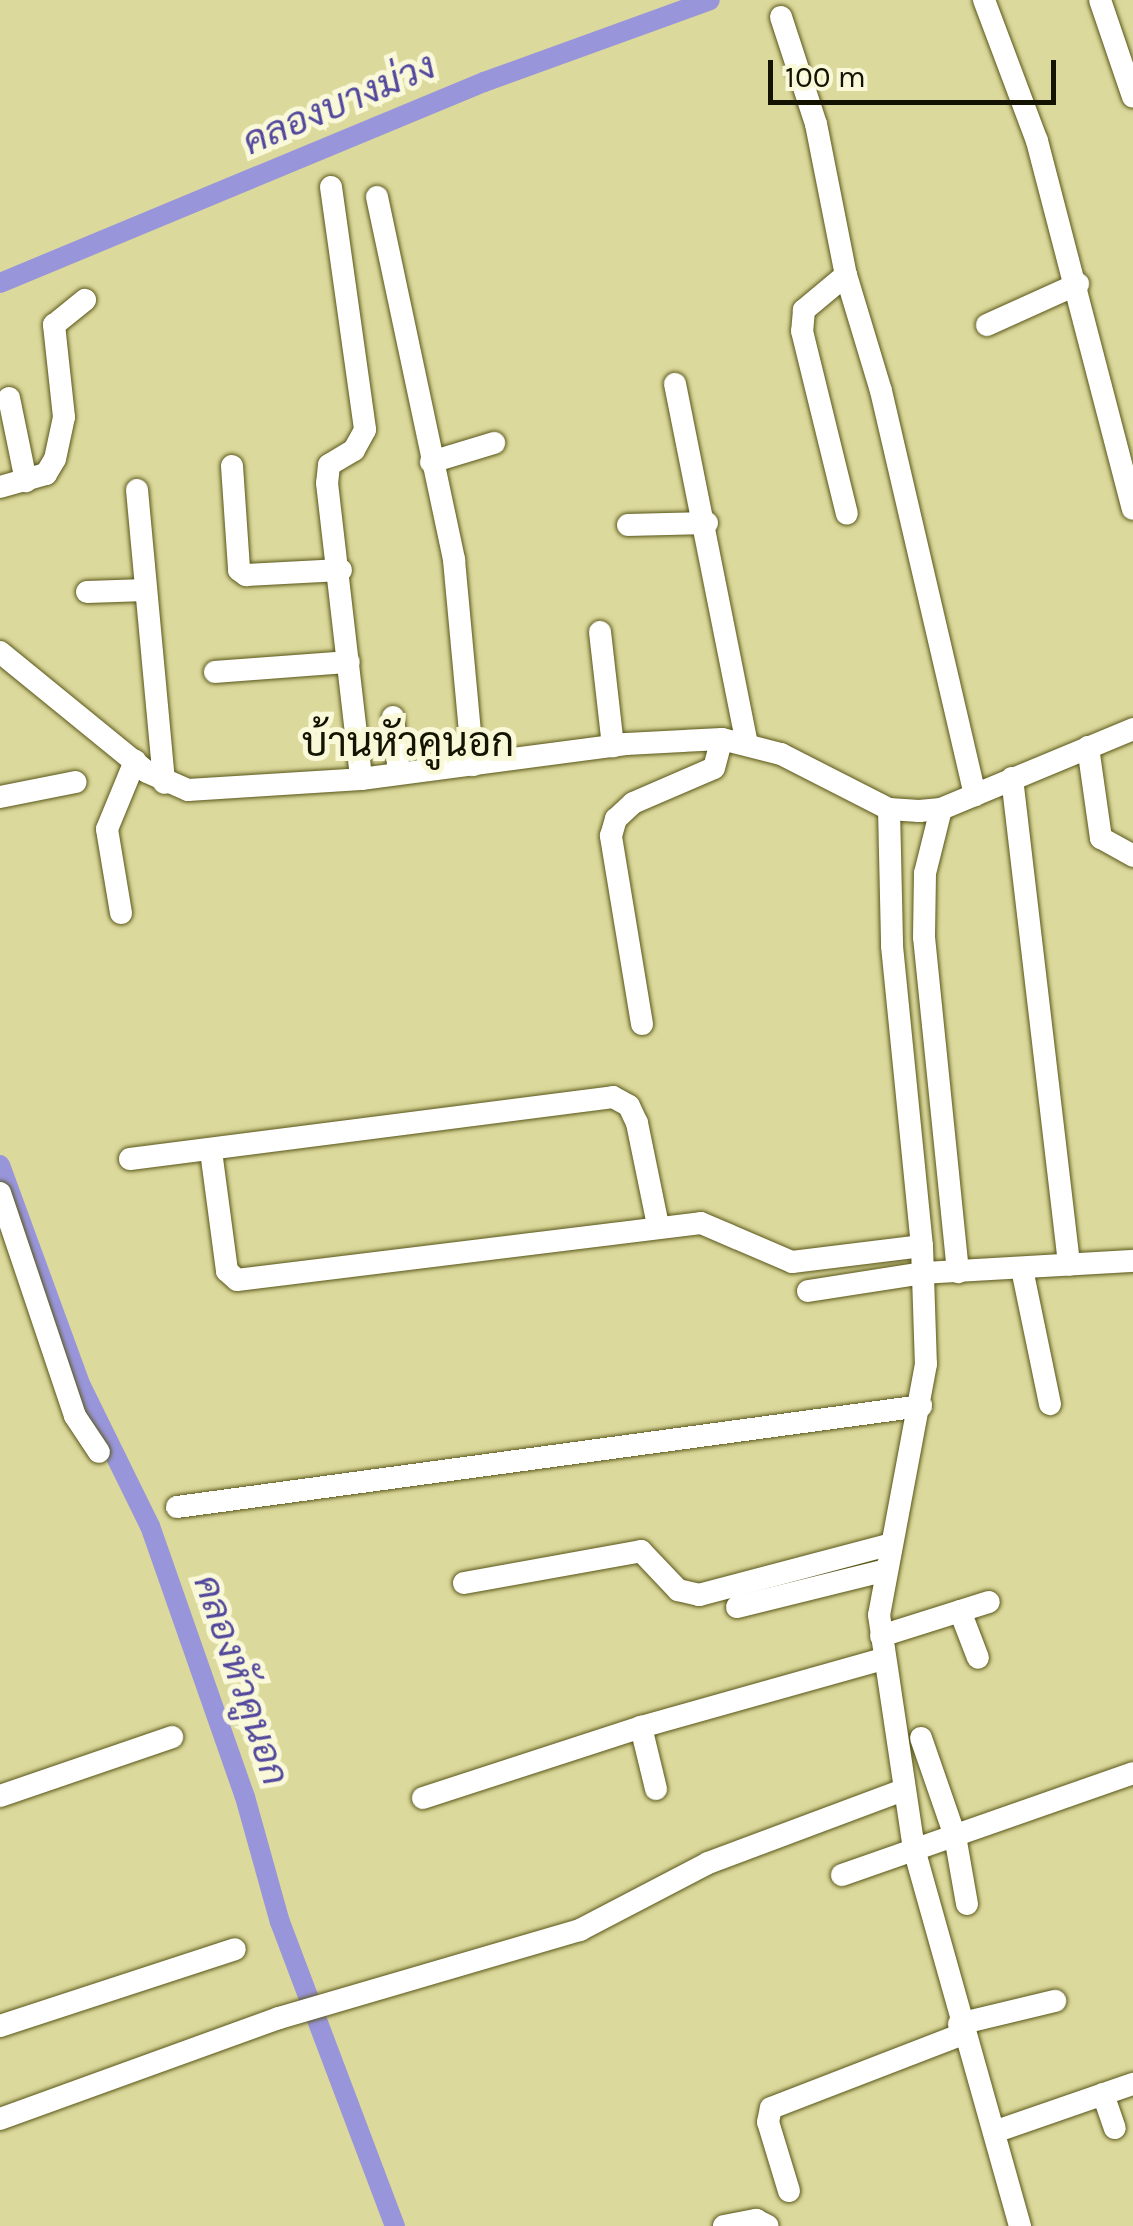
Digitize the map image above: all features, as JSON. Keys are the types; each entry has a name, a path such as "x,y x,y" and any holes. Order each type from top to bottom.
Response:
{"street":[{"path":"984,0 1037,141 1078,284 1133,510"},
{"path":"1100,0 1133,98"},
{"path":"781,16 816,124 846,274 881,392 975,795"},
{"path":"331,187 365,430 354,450 328,465 361,778"},
{"path":"377,197 454,560 473,765"},
{"path":"846,274 804,310 802,331 848,514"},
{"path":"987,325 1078,284"},
{"path":"0,487 46,474 61,443 54,325 84,300"},
{"path":"675,384 707,523 747,743"},
{"path":"9,398 26,481"},
{"path":"431,462 494,443"},
{"path":"232,466 239,570 246,575 341,570"},
{"path":"137,490 164,783"},
{"path":"628,525 707,523"},
{"path":"87,592 146,590"},
{"path":"600,632 613,746"},
{"path":"0,652 164,783 226,791 613,746 722,739 747,743 889,809 941,809 1133,729"},
{"path":"215,672 349,662"},
{"path":"392,717 399,773"},
{"path":"642,1024 610,859 616,818 632,803 714,768 722,739"},
{"path":"1088,747 1102,838 1133,856"},
{"path":"121,913 108,828 135,761"},
{"path":"1012,778 1069,1265"},
{"path":"0,797 76,782"},
{"path":"889,809 892,946 923,1274 920,1406 882,1571 882,1647 901,1792 914,1850 961,2029 1020,2226"},
{"path":"941,809 925,873 924,937 958,1272"},
{"path":"130,1159 612,1097 623,1100 638,1123 658,1225"},
{"path":"211,1151 226,1271 237,1280 658,1225 717,1225 792,1262 922,1246"},
{"path":"0,1193 75,1416 99,1452"},
{"path":"808,1291 923,1274 1133,1261"},
{"path":"1022,1269 1050,1404"},
{"path":"177,1507 920,1406"},
{"path":"464,1583 641,1551 678,1590 699,1594 888,1546"},
{"path":"737,1607 882,1571"},
{"path":"423,1798 882,1647 989,1602"},
{"path":"960,1611 978,1658"},
{"path":"641,1727 656,1790"},
{"path":"0,1796 172,1737"},
{"path":"921,1738 955,1836 967,1904"},
{"path":"842,1875 1133,1773"},
{"path":"0,2119 278,2018 580,1930 708,1862 901,1792"},
{"path":"0,2026 235,1949"},
{"path":"789,2191 768,2122 771,2108 961,2029 1054,2001"},
{"path":"994,2132 1133,2084"},
{"path":"1103,2094 1115,2128"},
{"path":"724,2226 756,2220 768,2226"}],"waterway":[{"name":"คลองบางม่วง","path":"0,283 484,82 710,0"},
{"name":"คลองหัวคูนอก","path":"0,1165 81,1386 150,1526 245,1797 280,1922 395,2226"}],"district":[{"name":"บ้านหัวคูนอก","path":"408,743"}]}
